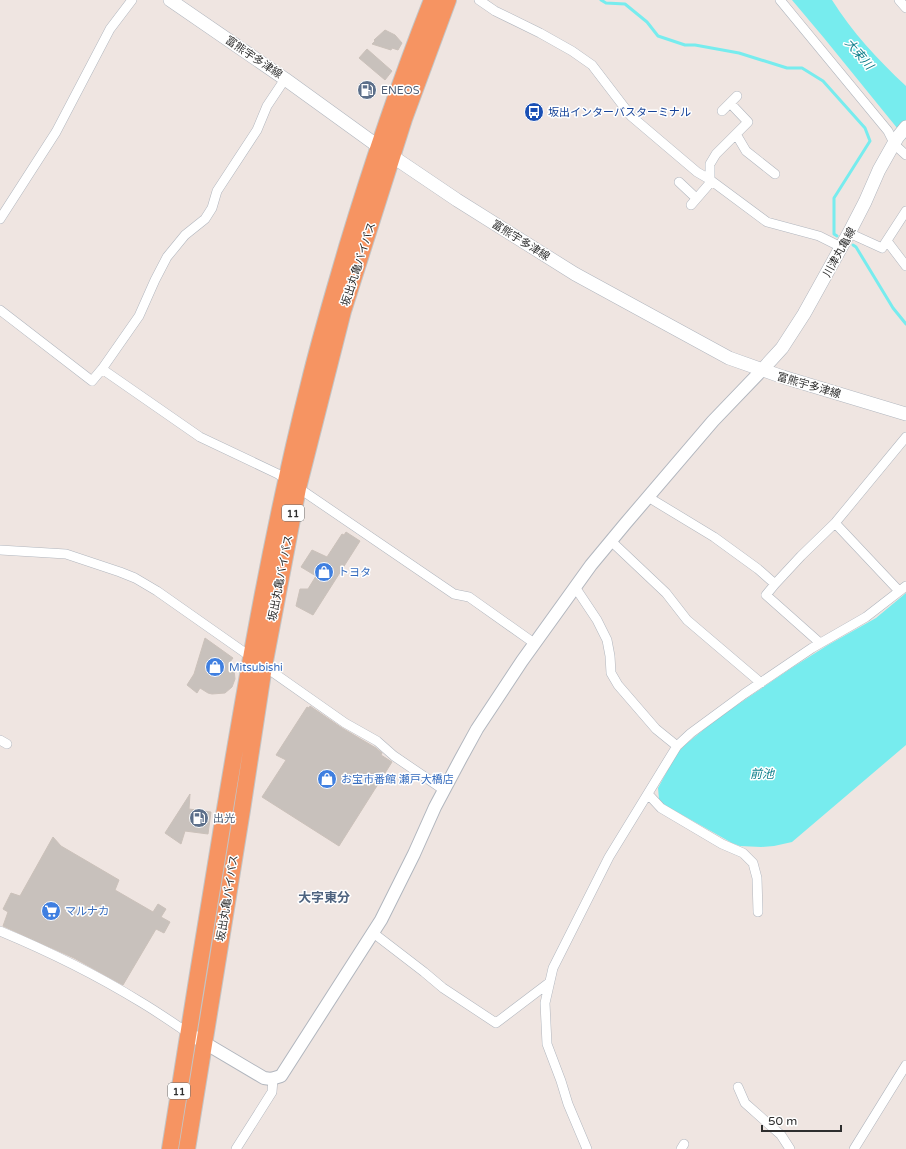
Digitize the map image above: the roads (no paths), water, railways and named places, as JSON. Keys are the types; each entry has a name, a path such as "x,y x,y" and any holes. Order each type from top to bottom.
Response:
{"highway":[{"name":"坂出丸亀バイパス","path":"187,1149 203,1042 241,818 309,382 330,305 368,178 409,58 432,0"},
{"name":"坂出丸亀バイパス","path":"170,1149 250,656 292,484 343,311 392,157 448,0"}],"main road":[{"name":"富熊宇多津線","path":"170,0 285,79 392,157 575,274 729,358 762,370 906,414"},
{"name":"川津丸亀線","path":"762,370 793,333 849,233 879,170 906,127"}],"street":[{"path":"0,219 56,132 110,29 132,0"},
{"path":"479,0 495,11 540,33 572,51 592,65 631,116 697,172 709,179 767,222 819,236 841,247"},
{"path":"780,0 906,155"},
{"path":"899,0 906,8"},
{"path":"0,310 92,381 139,316 154,280 167,257 185,235 205,219 212,208 216,191 257,130 267,106 285,79"},
{"path":"722,111 736,96"},
{"path":"678,182 694,201 710,183 710,164 716,154 748,122 730,103"},
{"path":"736,134 746,151 775,174"},
{"path":"849,233 882,248 906,211"},
{"path":"887,241 906,266"},
{"path":"102,369 200,437 278,474 454,594 469,596 534,643"},
{"path":"0,931 38,947 100,978 264,1078 281,1076 381,920 397,891 435,807 477,729 534,643 610,541 713,422 762,370"},
{"path":"820,643 766,596 800,556 835,523 906,437"},
{"path":"648,497 714,537 758,569 775,584"},
{"path":"587,1149 568,1104 562,1081 547,1044 545,1003 553,968 609,857 677,746 691,733 760,683 820,643 866,617 902,588 835,523"},
{"path":"610,541 666,593 687,620 760,683"},
{"path":"0,550 66,554 135,578 157,591 345,723 376,741 394,756 444,790"},
{"path":"575,587 597,620 607,640 611,673 618,685 656,729 677,746"},
{"path":"648,794 661,808 722,844 743,853 753,863 757,878 758,912"},
{"path":"372,932 424,972 442,988 496,1023 550,982"},
{"path":"854,1149 906,1065"},
{"path":"236,1149 272,1092 273,1078"},
{"path":"738,1087 745,1103 781,1135 790,1149"}],"water":[{"name":"大束川","path":"792,0 832,0 866,45 906,86 906,139 824,38"},
{"name":"前池","path":"906,593 906,745 792,842 761,847 740,846 663,804 659,799 658,788 677,753 686,744 718,718 793,667 876,618"}],"waterway":[{"path":"601,0 606,3 625,4 647,22 658,36 685,45 695,45 739,53 787,68 802,68 823,81 865,128 870,141 834,198 834,234 837,236"},
{"path":"853,245 856,247 893,308 906,324"}],"place":[{"name":"ENEOS","path":"367,90"},
{"name":"坂出インターバスターミナル","path":"534,112"},
{"name":"トヨタ","path":"324,572"},
{"name":"Mitsubishi","path":"215,667"},
{"name":"お宝市番館 瀬戸大橋店","path":"327,779"},
{"name":"出光","path":"199,818"},
{"name":"マルナカ","path":"51,911"}],"district":[{"name":"大字東分","path":"324,897"}]}
